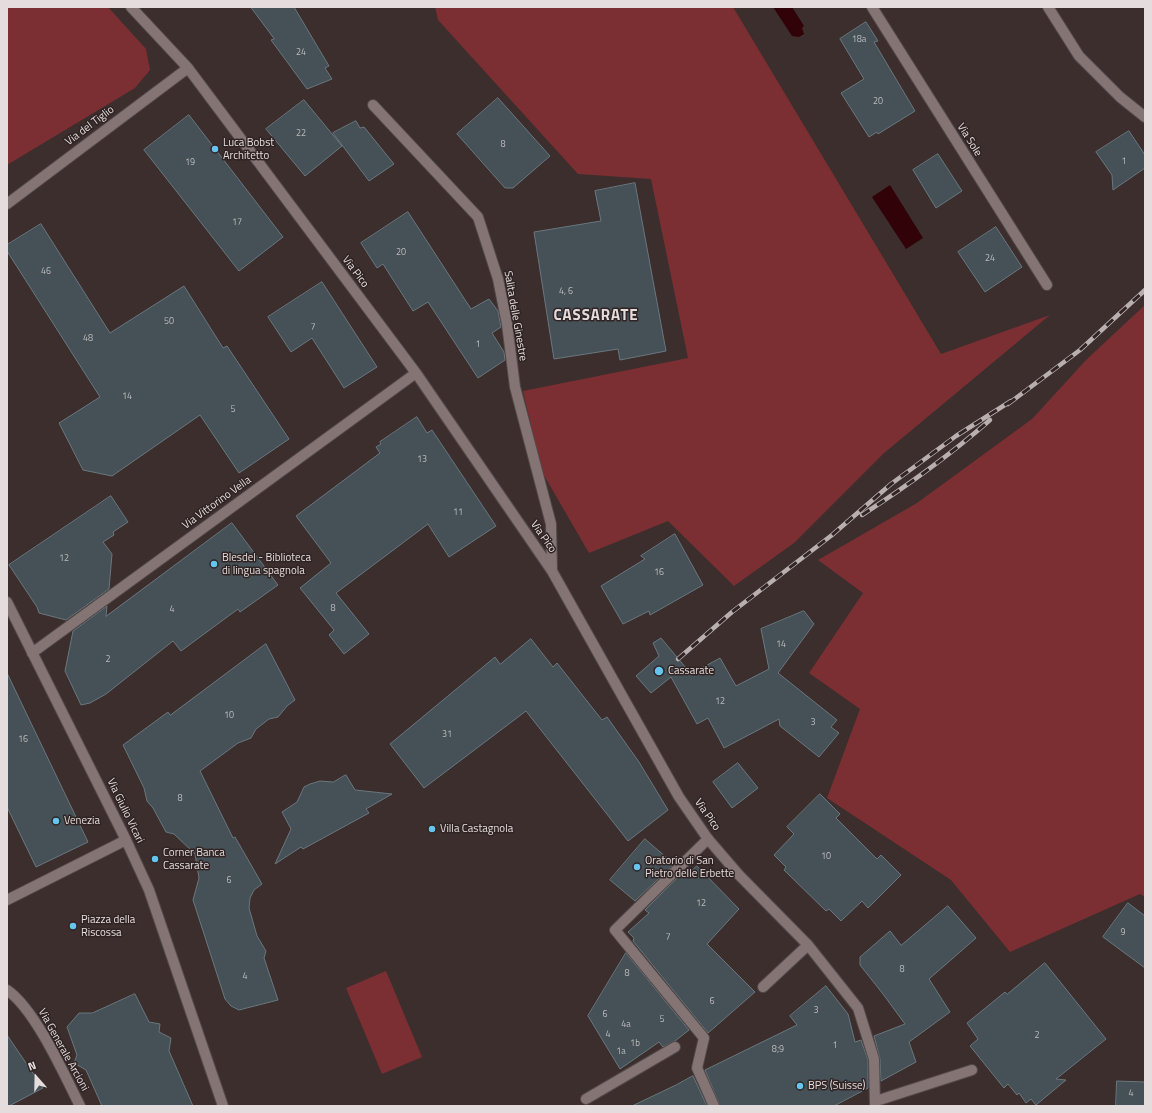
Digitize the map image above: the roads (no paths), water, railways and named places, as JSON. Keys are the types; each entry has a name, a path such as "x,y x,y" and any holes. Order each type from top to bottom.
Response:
{"street":[{"name":"Via Pico","path":"131,7 188,68 416,373 552,571 679,797 708,839 739,875 808,944 858,1008 874,1059 876,1103"},
{"name":"Via Sole","path":"872,7 1047,285"},
{"path":"1048,7 1079,56 1120,97 1145,117"},
{"name":"Via del Tiglio","path":"7,204 188,68"},
{"name":"Salita delle Ginestre","path":"373,105 478,217 498,279 507,324 515,387 551,524 552,571"},
{"name":"Via Vittorino Vella","path":"32,653 416,373"},
{"name":"Via Giulio Vicari","path":"7,602 126,840 149,890 223,1106"},
{"path":"708,839 615,930 704,1038 697,1068 714,1106"},
{"path":"7,900 126,840"},
{"path":"763,987 808,944"},
{"name":"Via Generale Arcioni","path":"7,990 13,994 27,1012 56,1058 80,1106"},
{"path":"586,1099 675,1047"},
{"path":"876,1103 972,1070"}],"railway":[{"path":"1008,404 1080,350 1145,290"},
{"path":"678,659 732,612 832,535 891,484 956,436 1011,401"},
{"path":"862,515 928,470 990,420"}],"place":[{"name":"Luca Bobst Architetto","path":"215,149"},
{"name":"Blesdel - Biblioteca di lingua spagnola","path":"214,564"},
{"name":"Cassarate","path":"659,671"},
{"name":"Venezia","path":"56,821"},
{"name":"Villa Castagnola","path":"432,829"},
{"name":"Corner Banca Cassarate","path":"155,859"},
{"name":"Oratorio di San Pietro delle Erbette","path":"637,867"},
{"name":"Piazza della Riscossa","path":"73,926"},
{"name":"BPS (Suisse)","path":"800,1086"}],"district":[{"name":"CASSARATE","path":"596,316"}]}
